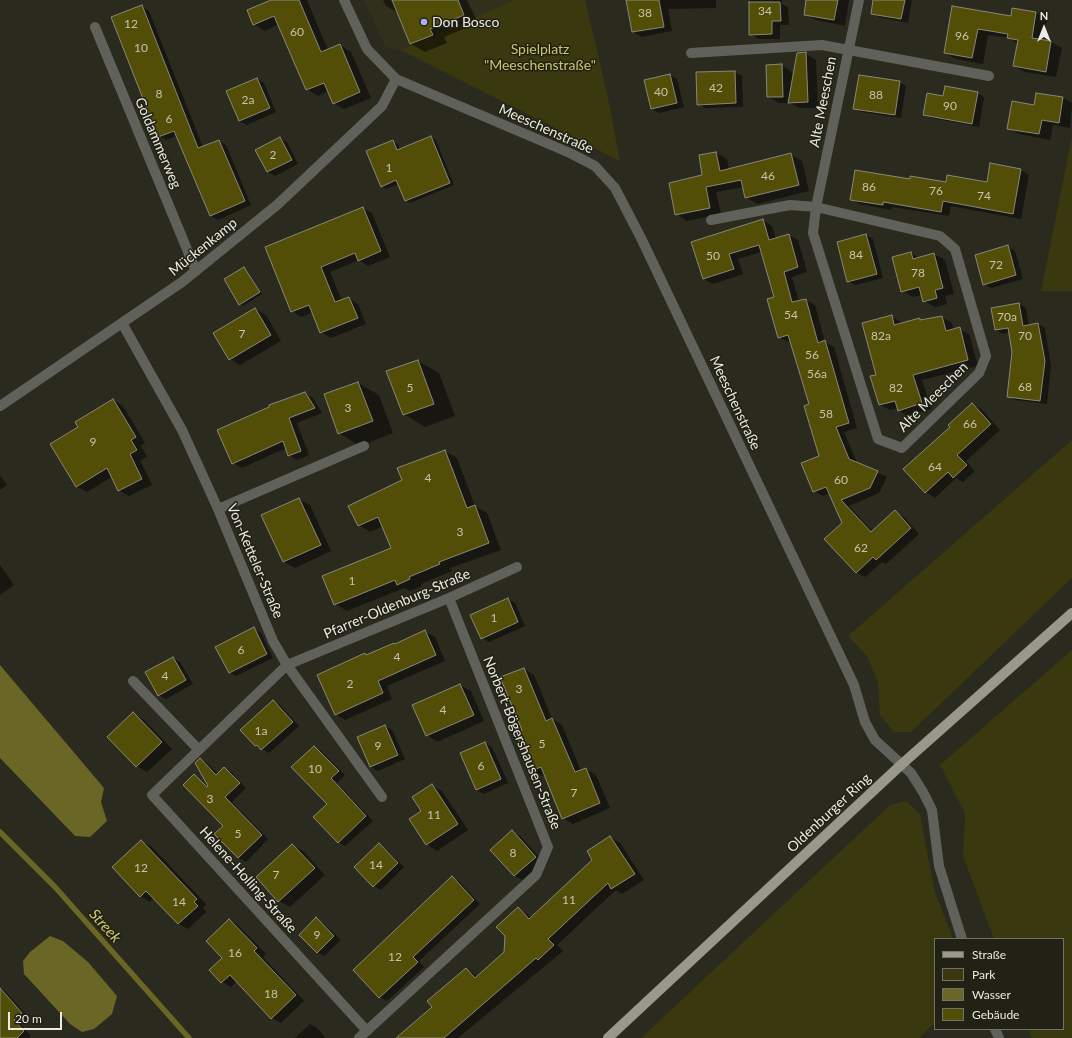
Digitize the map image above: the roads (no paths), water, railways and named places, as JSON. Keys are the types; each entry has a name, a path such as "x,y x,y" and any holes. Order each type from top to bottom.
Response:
{"main road":[{"name":"Oldenburger Ring","path":"608,1038 902,764 1072,613"}],"street":[{"name":"Meeschenstraße","path":"344,0 367,48 396,79 570,153 595,166 615,188 641,238 854,685 865,722 875,740 911,773 932,810 939,866 962,938"},
{"name":"Alte Meeschen","path":"816,207 940,236 955,249 986,356 979,373 902,448 878,439 813,233 816,207 859,0"},
{"name":"Goldammerweg","path":"95,27 196,271"},
{"name":"Alte Meeschen","path":"691,53 822,45 848,48 989,76"},
{"name":"Mückenkamp","path":"0,406 196,271 277,205 382,106 396,79"},
{"path":"710,220 790,205 816,207"},
{"name":"Von-Ketteler-Straße","path":"122,323 182,430 218,509 273,641 287,664 382,797"},
{"path":"218,509 364,446"},
{"name":"Pfarrer-Oldenburg-Straße","path":"287,664 449,598 517,567"},
{"name":"Norbert-Bögershausen-Straße","path":"359,1038 536,875 548,847 449,598"},
{"name":"Helene-Holling-Straße","path":"287,664 152,795 367,1031"},
{"path":"133,681 199,750"}],"water":[{"path":"0,665 104,788 101,802 107,821 90,837 75,836 0,758"},
{"path":"50,936 63,941 88,962 117,996 112,1014 94,1029 82,1032 70,1024 24,974 23,961 30,952"}],"waterway":[{"name":"Streek","path":"0,832 55,887 189,1038"}],"place":[{"name":"Don Bosco","path":"424,22"}],"park label":[{"name":"Spielplatz \"Meeschenstraße\"","path":"540,58"}]}
